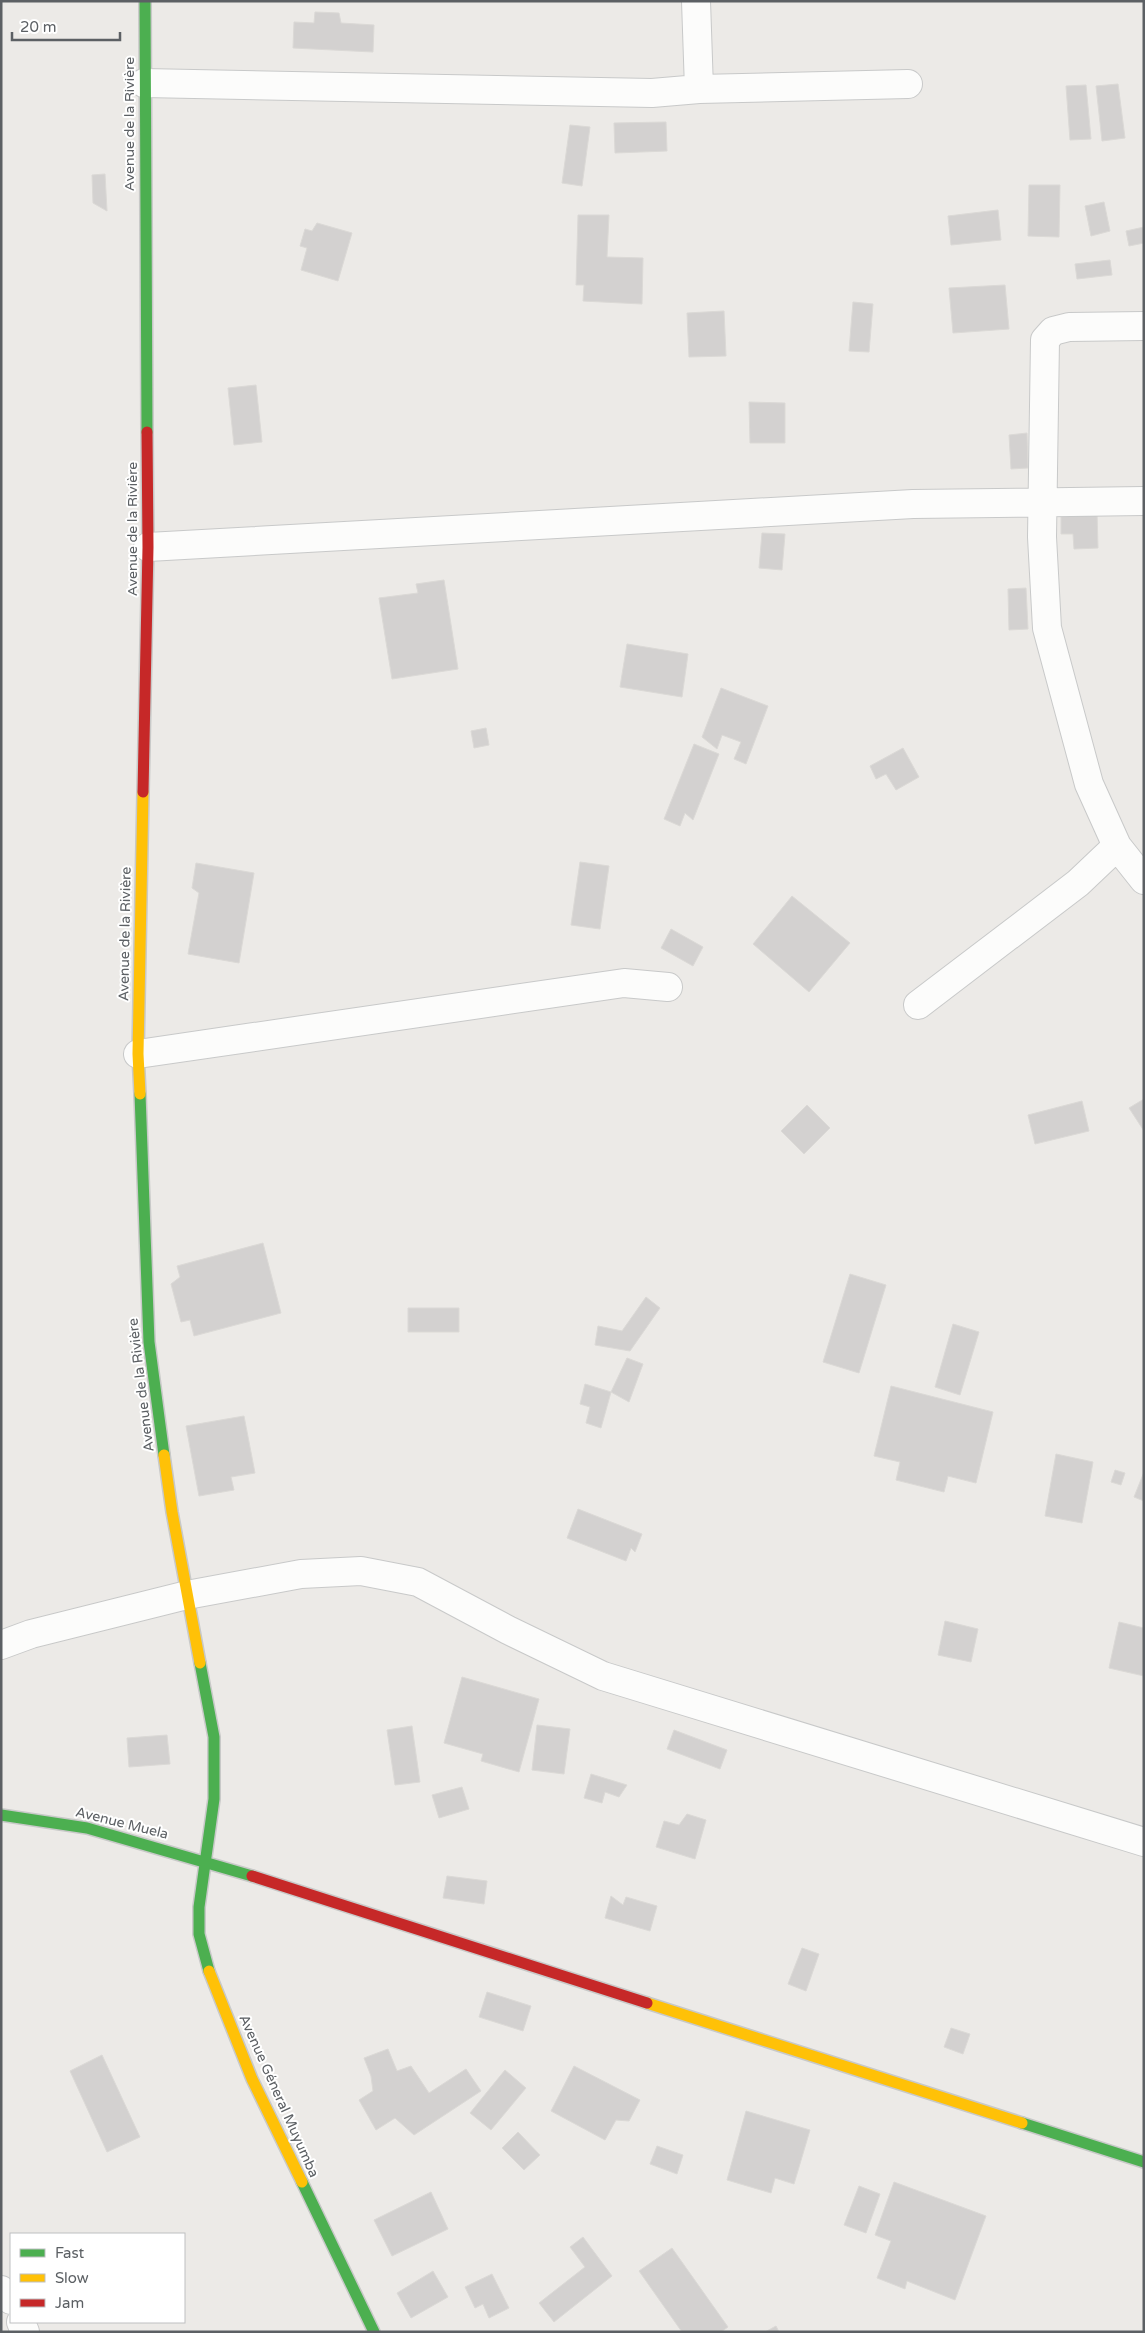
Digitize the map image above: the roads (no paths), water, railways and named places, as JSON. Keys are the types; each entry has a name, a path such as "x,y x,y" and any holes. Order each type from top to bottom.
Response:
{"street":[{"name":"Avenue de la Rivière","path":"144,1 148,547 138,1054 149,1342 172,1512 214,1737 214,1799 204,1861"},
{"path":"696,1 699,89"},
{"path":"144,83 652,93 699,89 908,84"},
{"path":"1144,326 1069,327 1053,330 1045,340 1042,538 1047,628 1089,784 1117,846 1144,880"},
{"path":"148,547 913,504 1144,501"},
{"path":"918,1005 1078,883 1117,846"},
{"path":"138,1054 624,982 668,987"},
{"path":"1,1645 31,1634 187,1595 301,1574 361,1571 418,1582 508,1630 603,1676 1144,1842"},
{"name":"Avenue Muela","path":"1,1815 87,1828 204,1861 1144,2162"},
{"name":"Avenue Géneral Muyumba","path":"204,1861 199,1907 199,1934 205,1962 252,2079 374,2332"},
{"path":"1,2290 10,2299"}]}
